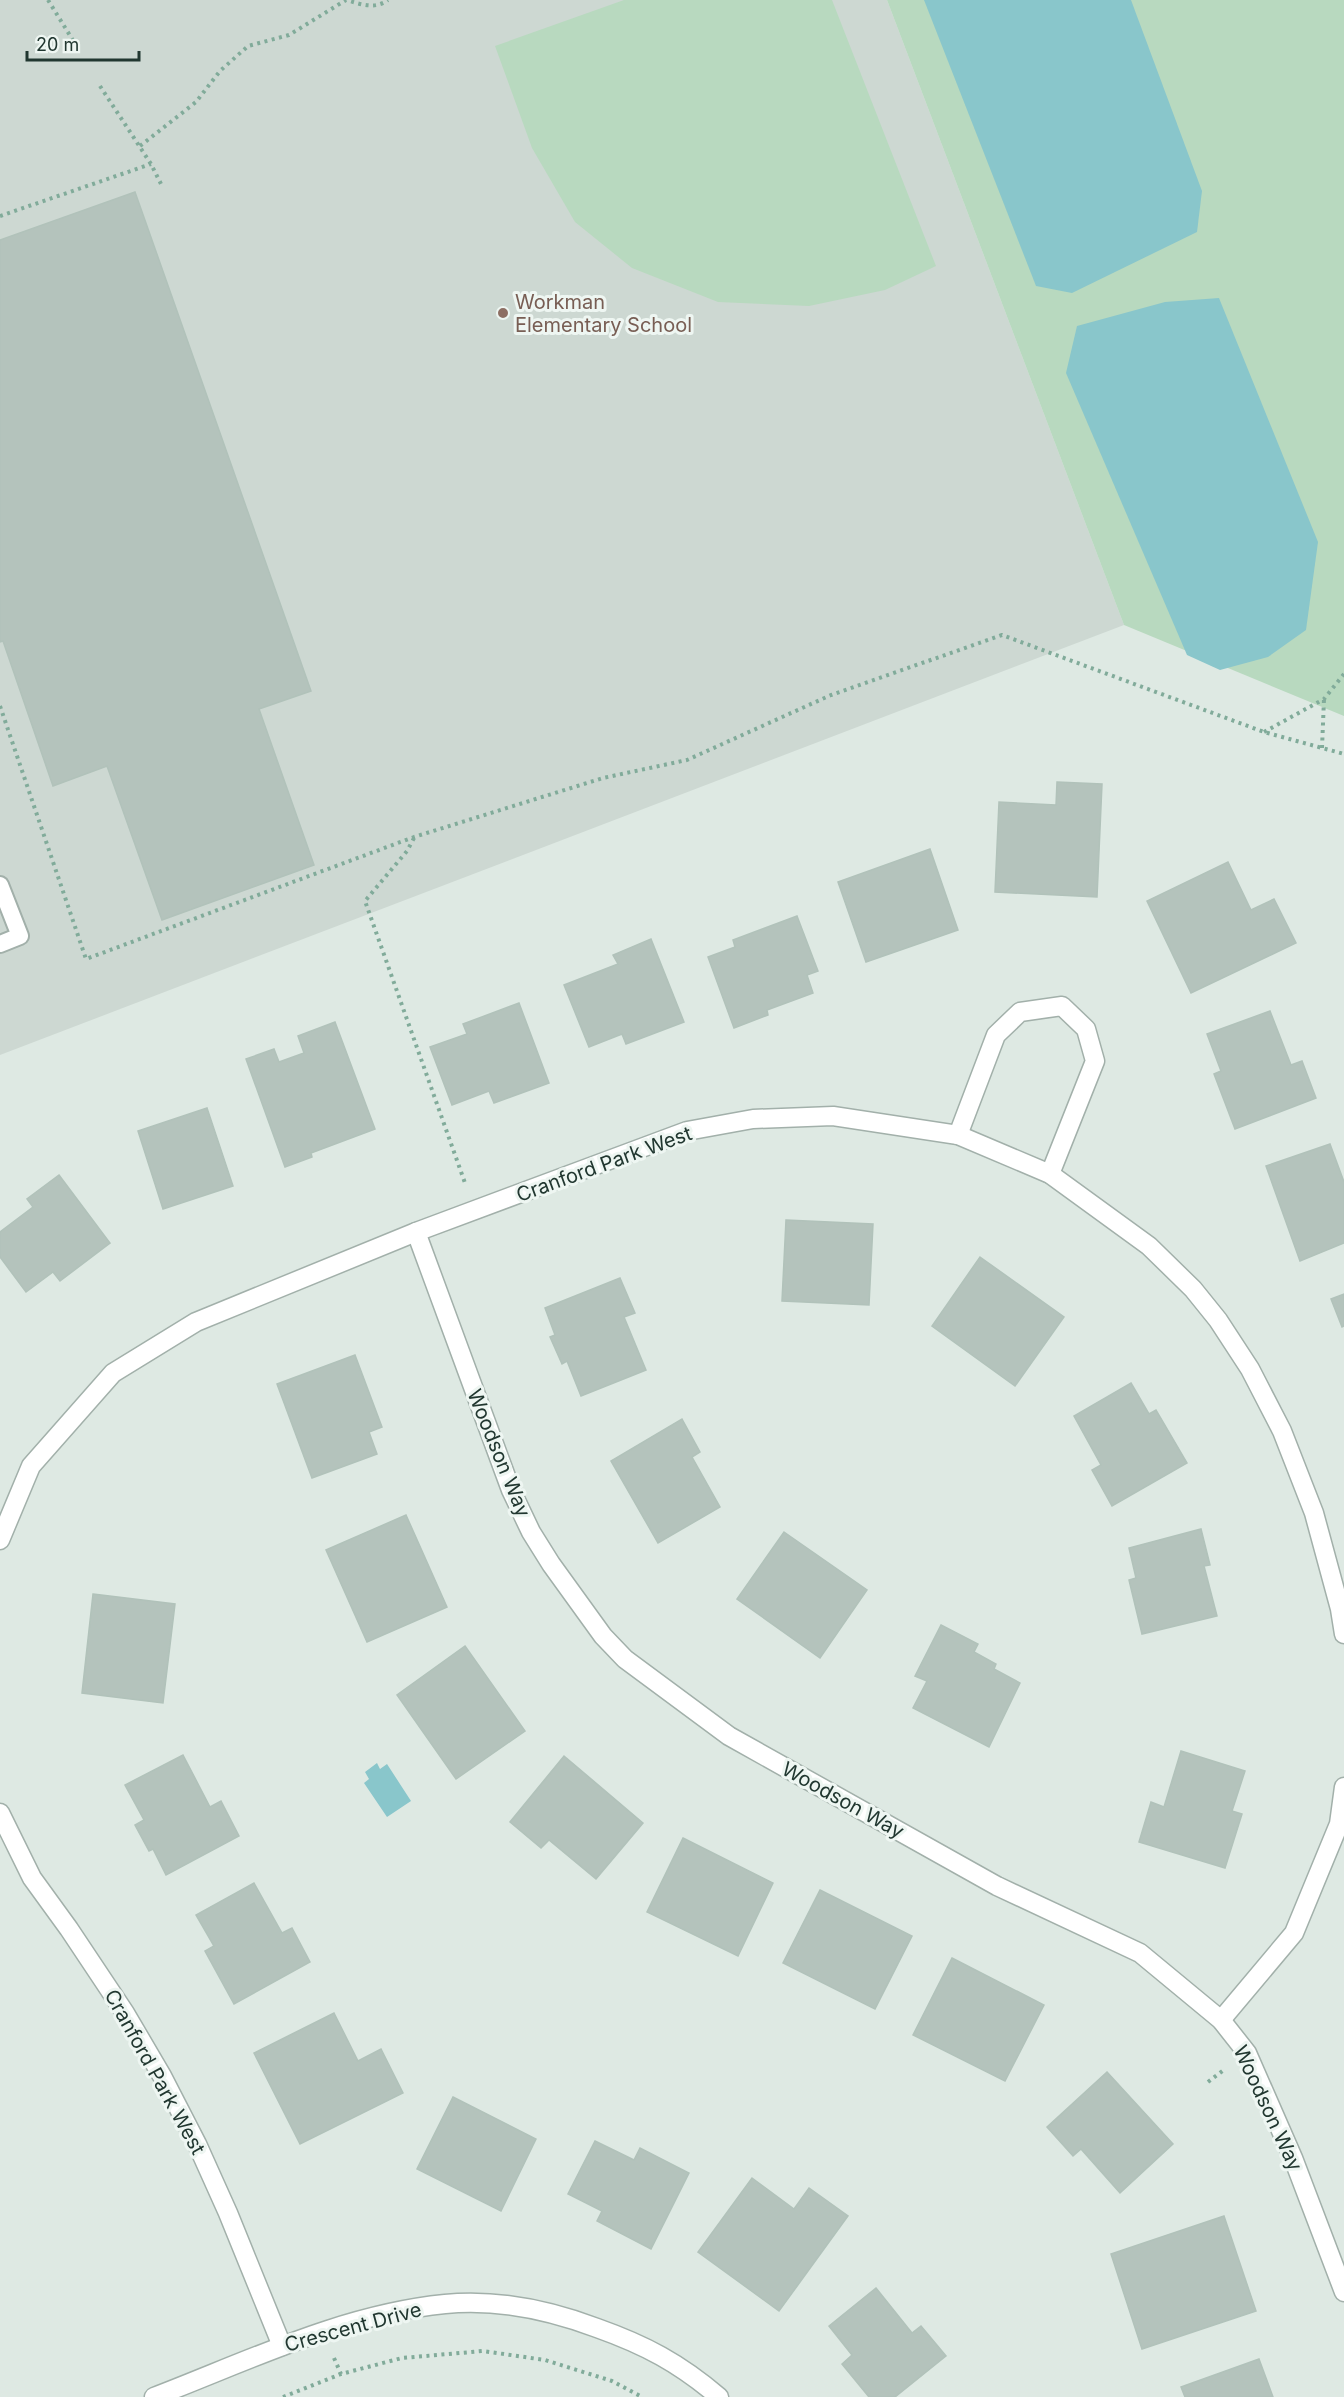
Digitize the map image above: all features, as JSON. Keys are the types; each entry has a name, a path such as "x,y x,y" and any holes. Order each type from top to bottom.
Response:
{"street":[{"path":"958,1135 996,1035 1020,1012 1062,1006 1086,1029 1095,1062 1050,1174"},
{"name":"Cranford Park West","path":"0,1540 31,1466 113,1373 196,1322 416,1232 687,1131 753,1119 833,1116 958,1135 1050,1174 1149,1246 1193,1289 1218,1320 1250,1369 1282,1431 1314,1513 1340,1609 1344,1634"},
{"name":"Woodson Way","path":"416,1232 511,1490 531,1532 603,1636 625,1659 739,1742 997,1886 1140,1953 1221,2020 1247,2053 1293,2158 1344,2292"},
{"path":"1221,2020 1294,1933 1339,1824 1344,1786"},
{"name":"Cranford Park West","path":"0,1814 32,1878 119,2004 162,2076 197,2144 228,2213 282,2346"},
{"name":"Crescent Drive","path":"154,2397 282,2346 365,2320 409,2309 447,2304 533,2309 561,2315 646,2347 684,2368 719,2397"}],"lane":[{"path":"0,885 20,936 0,944"}],"path":[{"path":"48,0 74,42"},
{"path":"140,146 196,102 220,71 248,46 289,35 346,0 371,7 388,0"},
{"path":"100,86 140,146 162,186"},
{"path":"0,216 151,164"},
{"path":"0,705 86,959 414,837 603,778 687,760 831,695 1002,635 1264,732 1344,754"},
{"path":"1264,732 1324,699 1344,674"},
{"path":"1322,748 1324,699"},
{"path":"414,837 407,851 365,901 467,1189"},
{"path":"1208,2082 1226,2069"},
{"path":"282,2397 341,2374 402,2358 483,2351 544,2360 612,2381 642,2397"},
{"path":"334,2358 341,2374"}],"shaded area":[{"name":"Workman Elementary School","path":"0,0 887,0 1124,625 0,1055"}],"green space":[{"path":"624,0 832,0 936,266 885,290 809,306 718,302 632,268 575,222 532,148 495,46"},
{"path":"887,0 1344,0 1344,716 1124,625"}],"water":[{"path":"924,0 1131,0 1202,191 1197,232 1072,293 1036,286"},
{"path":"1219,298 1318,542 1306,630 1268,657 1220,670 1187,655 1066,373 1077,326 1165,302"},
{"path":"377,1763 380,1769 387,1764 411,1801 387,1817 364,1783 369,1779 365,1772"}],"building":[{"path":"135,192 311,691 259,709 314,865 162,920 107,766 53,786 3,641 0,642 0,240"},
{"path":"1057,782 1102,784 1097,897 995,892 999,802 1056,805"},
{"path":"930,849 958,930 866,962 838,882"},
{"path":"1228,862 1251,910 1274,899 1296,943 1191,993 1147,901"},
{"path":"797,916 818,971 807,975 813,993 767,1010 768,1015 734,1028 708,957 735,947 733,940"},
{"path":"651,939 684,1022 626,1044 622,1034 589,1047 564,985 618,964 613,955"},
{"path":"519,1003 549,1083 494,1103 489,1091 452,1105 430,1047 467,1034 463,1024"},
{"path":"1270,1011 1291,1065 1302,1061 1316,1098 1235,1129 1214,1074 1221,1071 1207,1034"},
{"path":"335,1022 375,1129 311,1153 312,1157 285,1167 246,1059 274,1049 279,1062 304,1053 298,1036"},
{"path":"207,1108 233,1186 163,1209 138,1131"},
{"path":"1330,1144 1344,1182 1344,1243 1300,1261 1266,1166"},
{"path":"59,1175 110,1243 60,1281 53,1272 26,1292 0,1257 0,1232 33,1207 27,1199"},
{"path":"786,1220 873,1224 869,1305 782,1301"},
{"path":"980,1257 1064,1317 1015,1386 932,1326"},
{"path":"620,1278 635,1313 624,1317 646,1370 581,1396 567,1361 562,1364 550,1337 555,1335 545,1308"},
{"path":"1344,1294 1344,1326 1342,1327 1331,1299"},
{"path":"355,1355 382,1427 369,1432 377,1454 312,1478 277,1384"},
{"path":"1131,1383 1149,1414 1156,1410 1187,1463 1112,1506 1092,1470 1101,1465 1074,1416"},
{"path":"682,1419 700,1452 692,1457 720,1507 658,1543 611,1461"},
{"path":"406,1515 447,1607 367,1642 326,1550"},
{"path":"1201,1529 1210,1565 1204,1566 1217,1616 1142,1634 1129,1580 1136,1578 1129,1548"},
{"path":"784,1532 867,1590 820,1658 737,1599"},
{"path":"93,1594 175,1604 163,1703 82,1693"},
{"path":"941,1625 978,1644 974,1652 996,1664 994,1669 1020,1683 989,1747 913,1708 927,1681 915,1676"},
{"path":"465,1646 525,1731 456,1779 397,1695"},
{"path":"1181,1751 1245,1771 1232,1811 1242,1814 1225,1868 1139,1842 1151,1802 1164,1807"},
{"path":"183,1755 210,1807 221,1801 239,1836 166,1875 153,1849 149,1851 135,1825 144,1820 125,1785"},
{"path":"564,1756 643,1823 596,1879 549,1840 541,1848 510,1822"},
{"path":"683,1838 773,1883 738,1956 647,1912"},
{"path":"254,1883 282,1933 292,1928 310,1962 234,2004 205,1951 214,1946 196,1915"},
{"path":"820,1890 912,1936 875,2009 783,1963"},
{"path":"952,1958 1044,2005 1005,2081 913,2035"},
{"path":"334,2013 358,2061 381,2049 403,2093 300,2144 254,2053"},
{"path":"1107,2072 1173,2144 1120,2193 1081,2149 1073,2156 1047,2127"},
{"path":"453,2097 536,2139 501,2211 417,2169"},
{"path":"595,2141 634,2160 640,2148 689,2173 651,2249 597,2221 602,2211 568,2194"},
{"path":"752,2178 794,2209 809,2188 848,2216 779,2311 698,2252"},
{"path":"1224,2216 1256,2311 1142,2349 1111,2254"},
{"path":"876,2288 912,2333 921,2326 946,2356 895,2397 869,2397 842,2364 852,2355 829,2326"},
{"path":"1259,2359 1273,2397 1185,2397 1181,2387"}],"place":[{"name":"Workman Elementary School","path":"503,313"}]}
